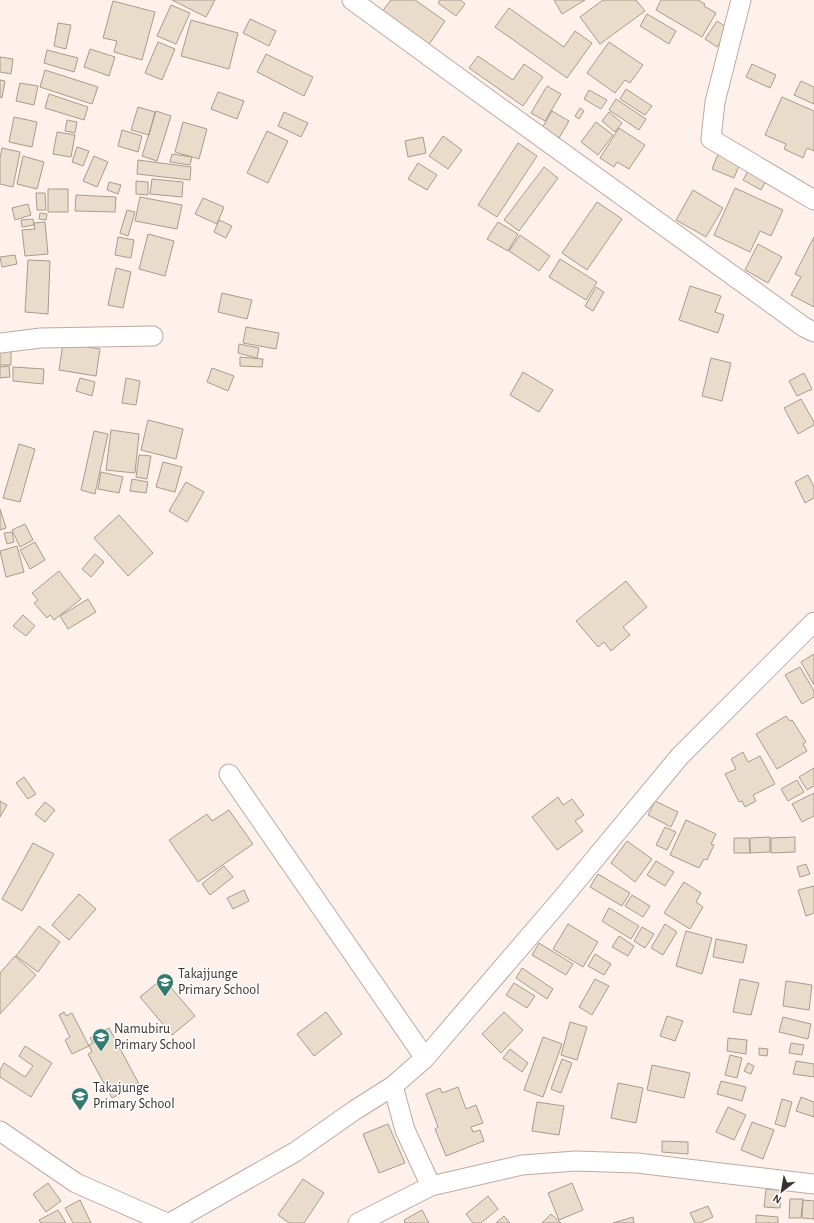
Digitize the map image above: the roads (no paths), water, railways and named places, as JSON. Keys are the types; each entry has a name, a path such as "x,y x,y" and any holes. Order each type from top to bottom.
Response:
{"street":[{"path":"352,0 774,306 804,327 814,332"},
{"path":"741,0 714,102 711,139 814,200"},
{"path":"0,343 41,338 153,336"},
{"path":"170,1223 295,1152 355,1110 393,1086 425,1058 564,896 680,756 814,622"},
{"path":"229,774 425,1058"},
{"path":"393,1086 405,1130 431,1186"},
{"path":"0,1131 76,1184 167,1223"},
{"path":"358,1223 431,1186 522,1165 576,1161 637,1163 814,1184"}],"place":[{"name":"Takajjunge Primary School","path":"165,997"},
{"name":"Namubiru Primary School","path":"101,1052"},
{"name":"Takajunge Primary School","path":"80,1111"}]}
